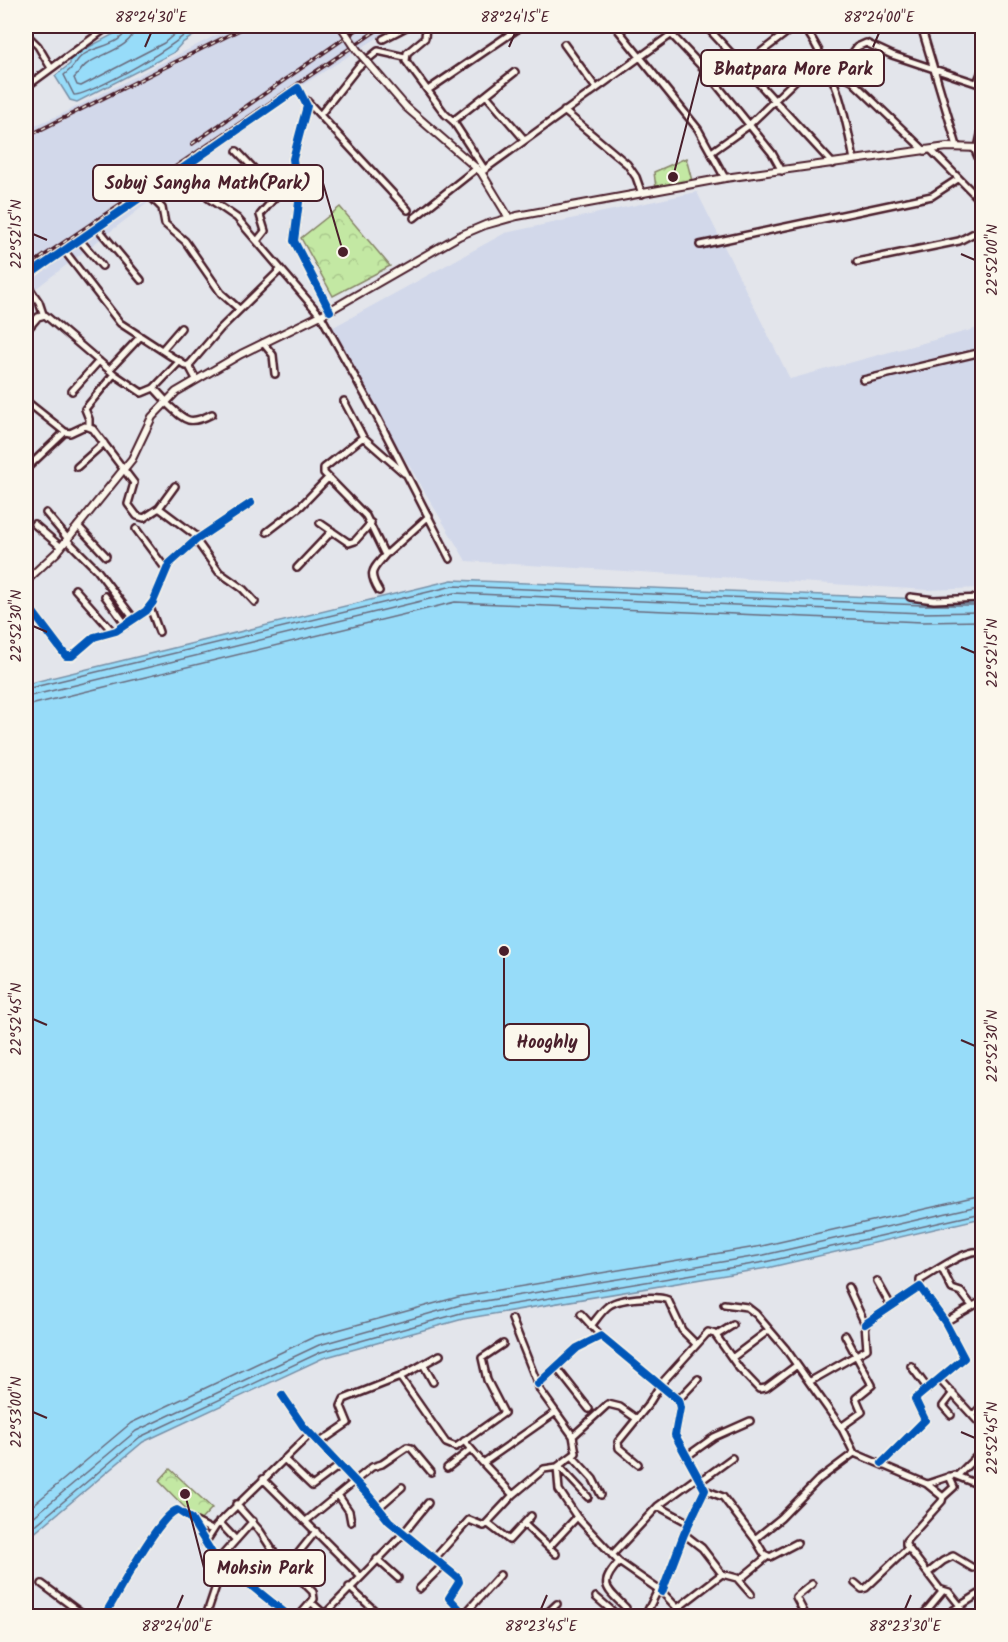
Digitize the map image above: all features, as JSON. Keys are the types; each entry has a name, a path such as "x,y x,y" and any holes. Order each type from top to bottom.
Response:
{"main road":[{"path":"341,26 357,50 406,107 481,170 509,218"},
{"path":"28,579 61,547 124,469 137,450 152,417 166,402 196,379 263,343 321,316 459,236 509,218 726,178 957,146 978,148"}],"street":[{"path":"26,87 109,26"},
{"path":"382,39 408,26"},
{"path":"405,57 425,38 426,26"},
{"path":"428,90 522,26"},
{"path":"615,26 684,109 712,151 726,178"},
{"path":"414,218 683,26"},
{"path":"706,26 833,164"},
{"path":"743,66 795,26"},
{"path":"804,26 835,72 854,160"},
{"path":"921,26 957,146"},
{"path":"26,33 38,46 51,68"},
{"path":"672,34 705,69 748,126 772,153 782,171"},
{"path":"835,72 863,43 980,84 982,71"},
{"path":"564,44 596,88"},
{"path":"320,115 358,67 378,51 405,57 453,121 481,170"},
{"path":"712,151 748,126 824,57"},
{"path":"453,121 515,72"},
{"path":"835,72 852,81 982,202"},
{"path":"26,277 78,238 298,88 306,100 408,210"},
{"path":"486,94 524,139"},
{"path":"306,100 306,113 295,150 293,171 299,202 294,242 330,311"},
{"path":"564,111 627,164 636,177 642,194"},
{"path":"982,130 978,148 982,165"},
{"path":"237,151 278,194"},
{"path":"257,241 265,231 259,217 293,171"},
{"path":"700,245 932,196 958,179"},
{"path":"147,193 162,207 165,224 185,241 221,293 239,309"},
{"path":"208,198 233,215 321,316 408,476 450,559"},
{"path":"96,226 141,280"},
{"path":"857,262 958,241 982,229"},
{"path":"78,238 102,267"},
{"path":"63,249 113,315 140,337 189,366 196,379"},
{"path":"189,366 239,309 280,270"},
{"path":"26,283 39,302 43,314 111,372 142,393 154,388 180,361"},
{"path":"26,329 43,314"},
{"path":"162,350 181,328"},
{"path":"140,337 85,409 89,426 135,484 128,502 137,516 144,518 159,508 175,486"},
{"path":"263,343 273,355 276,374"},
{"path":"863,380 982,352"},
{"path":"72,391 99,361"},
{"path":"154,388 189,422 195,422 212,414"},
{"path":"26,401 65,432 70,433 89,426"},
{"path":"344,401 363,436 408,476"},
{"path":"26,469 65,432"},
{"path":"363,436 324,468 328,478 371,523 386,554"},
{"path":"77,467 104,443"},
{"path":"267,532 301,506 328,478"},
{"path":"26,603 66,656 75,654 94,637 113,632 134,620 150,607 165,568 198,539 250,503"},
{"path":"159,508 198,539 219,572 243,589 255,602"},
{"path":"46,513 97,570 134,620"},
{"path":"379,591 371,578 371,572 386,554 429,516"},
{"path":"320,523 352,543 371,523"},
{"path":"34,524 61,547"},
{"path":"78,526 106,556"},
{"path":"136,529 165,568"},
{"path":"297,568 332,531"},
{"path":"26,570 28,579"},
{"path":"75,588 113,632"},
{"path":"105,596 126,625"},
{"path":"910,597 934,600 982,598"},
{"path":"150,607 159,632"},
{"path":"882,1463 925,1420 926,1417 914,1401 964,1358 945,1322 920,1287 920,1280 972,1251 982,1253"},
{"path":"942,1269 952,1289 962,1292 972,1306"},
{"path":"877,1281 891,1306"},
{"path":"809,1382 867,1349 865,1324 848,1287"},
{"path":"865,1324 920,1287"},
{"path":"591,1326 610,1304 625,1300 662,1297 668,1300 682,1330 695,1343"},
{"path":"945,1322 982,1300"},
{"path":"724,1304 752,1310 797,1365 840,1427 854,1452 927,1484 943,1497"},
{"path":"581,1314 601,1336 678,1400 680,1408 675,1435 705,1490 660,1591 645,1617"},
{"path":"435,1558 469,1520 473,1520 481,1527 513,1495 544,1469 558,1467 576,1450 573,1436 538,1384 512,1319"},
{"path":"717,1335 733,1325"},
{"path":"732,1358 769,1330"},
{"path":"638,1464 618,1445 661,1384 695,1343 710,1331 717,1335 747,1377 761,1389 797,1365"},
{"path":"840,1427 862,1412 855,1398 872,1385 845,1335"},
{"path":"538,1384 577,1348 601,1336"},
{"path":"400,1377 446,1443 453,1447 504,1413 487,1380 482,1358 503,1344"},
{"path":"319,1443 348,1423 341,1406 344,1399 400,1377 440,1354"},
{"path":"423,1364 433,1382"},
{"path":"911,1366 928,1389"},
{"path":"556,1367 589,1409"},
{"path":"678,1400 698,1379"},
{"path":"940,1380 982,1426"},
{"path":"951,1415 943,1406 953,1393"},
{"path":"282,1395 310,1434 378,1508 403,1534 459,1580 449,1598 463,1615 500,1575"},
{"path":"573,1436 608,1404 620,1407 637,1419"},
{"path":"973,1415 982,1406"},
{"path":"483,1463 556,1412"},
{"path":"686,1457 714,1437 750,1421"},
{"path":"205,1543 212,1530 236,1504 310,1434"},
{"path":"464,1441 513,1495"},
{"path":"306,1521 372,1467 382,1464 406,1447 411,1448 431,1472"},
{"path":"447,1468 470,1450"},
{"path":"958,1475 982,1450"},
{"path":"755,1539 781,1518 818,1480 854,1452"},
{"path":"572,1456 593,1479 601,1495"},
{"path":"284,1458 312,1486 339,1466"},
{"path":"612,1555 658,1506 732,1458"},
{"path":"558,1467 588,1497"},
{"path":"558,1467 559,1490 577,1517 619,1562 660,1591 678,1607 684,1616"},
{"path":"927,1484 958,1475 982,1486"},
{"path":"949,1476 954,1487 943,1497 939,1507 906,1541 908,1548 942,1590 949,1592 961,1607"},
{"path":"263,1479 360,1576"},
{"path":"378,1508 402,1486"},
{"path":"705,1490 721,1495 768,1556 774,1557 798,1543"},
{"path":"338,1495 349,1511 351,1522"},
{"path":"312,1603 325,1613 403,1534 428,1503"},
{"path":"236,1504 253,1521 274,1554 313,1592 315,1596 312,1603 299,1617"},
{"path":"658,1506 689,1523"},
{"path":"104,1617 169,1514 181,1510 191,1519 212,1530"},
{"path":"487,1523 509,1540 531,1516"},
{"path":"549,1547 577,1517"},
{"path":"191,1519 216,1558 289,1617"},
{"path":"216,1558 253,1521"},
{"path":"219,1522 236,1540"},
{"path":"524,1524 556,1554"},
{"path":"288,1566 316,1531"},
{"path":"684,1534 702,1548 722,1574"},
{"path":"855,1583 862,1589 866,1588 908,1548"},
{"path":"246,1581 274,1554"},
{"path":"739,1580 768,1556"},
{"path":"928,1573 942,1561 953,1556 973,1568"},
{"path":"206,1617 217,1583 216,1558"},
{"path":"377,1560 398,1578"},
{"path":"619,1562 607,1575 606,1583 608,1590 626,1608"},
{"path":"418,1589 443,1565"},
{"path":"678,1607 722,1574 732,1575 751,1594"},
{"path":"42,1584 85,1617"},
{"path":"806,1617 796,1596 812,1584"},
{"path":"349,1587 374,1610 376,1617"},
{"path":"922,1617 942,1594 942,1590"},
{"path":"944,1617 982,1592"},
{"path":"596,1597 618,1617"},
{"path":"544,1617 556,1604"}],"shaded area":[{"path":"234,26 396,26 298,88 26,296 26,129 62,114"},
{"path":"697,192 790,379 982,327 982,588 928,590 466,561 328,330 505,233"}],"green space":[{"path":"686,158 692,181 656,188 654,172"},
{"path":"340,207 390,266 333,296 301,238"},
{"path":"170,1469 212,1508 199,1522 159,1481"}],"water":[{"path":"124,26 198,26 196,34 182,43 173,53 77,102 70,100 55,76 70,64 70,57 116,33"},
{"path":"452,580 923,599 982,599 982,1218 767,1268 463,1319 323,1358 143,1442 26,1540 26,684"}],"railway":[{"path":"26,137 247,26"},
{"path":"192,144 362,26"},
{"path":"26,268 383,26"}],"cycle path":[{"path":"26,277 298,88 307,106 293,159 299,202 294,241 330,311"},
{"path":"26,603 66,656 72,656 94,637 116,631 146,611 153,602 169,564 196,540 251,503"},
{"path":"865,1324 920,1287 945,1322 964,1358 915,1399 925,1420 882,1463"},
{"path":"538,1384 577,1348 601,1336 678,1400 680,1408 675,1435 705,1490 684,1534 662,1592"},
{"path":"282,1395 303,1426 369,1496 389,1521 458,1578 459,1582 449,1598 464,1614"},
{"path":"104,1616 159,1526 177,1510 191,1519 214,1556 289,1616"}],"place":[{"name":"Bhatpara More Park","path":"673,177"},
{"name":"Sobuj Sangha Math(Park)","path":"343,252"},
{"name":"Hooghly","path":"504,951"},
{"name":"Mohsin Park","path":"185,1494"}]}
